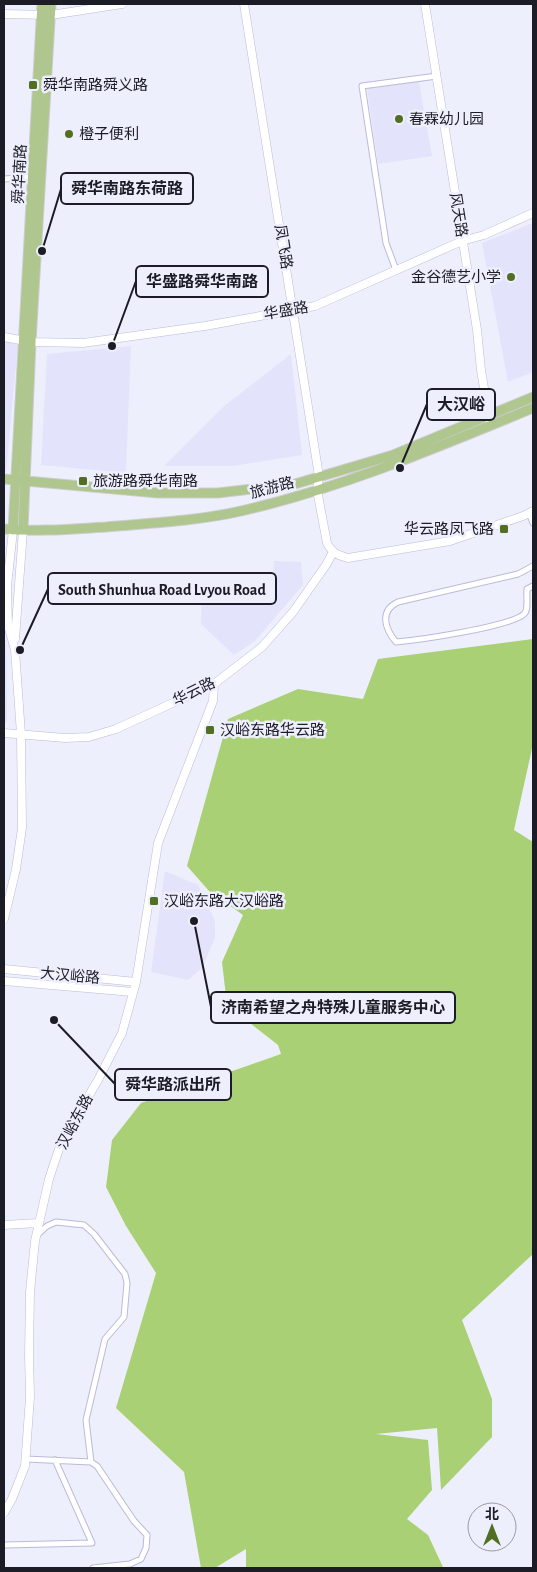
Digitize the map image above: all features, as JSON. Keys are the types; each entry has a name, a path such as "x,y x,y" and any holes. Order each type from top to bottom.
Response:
{"main road":[{"name":"舜华南路","path":"22,530 20,481 42,4"},
{"name":"舜华南路","path":"27,342 52,15 51,4"},
{"name":"旅游路","path":"4,479 158,493 218,493 295,484 393,455 533,397"},
{"name":"旅游路","path":"8,530 54,530 159,523 240,511 317,490 433,449 533,408"},
{"name":"舜华南路","path":"8,530 20,481"}],"street":[{"path":"4,14 52,15 122,4"},
{"name":"凤飞路","path":"244,4 319,476 317,490"},
{"name":"风天路","path":"425,4 477,330 490,425"},
{"path":"396,270 386,243 362,86 437,76"},
{"path":"4,178 34,177"},
{"name":"华盛路","path":"4,337 27,342 83,343 139,336 315,306 462,241 484,235 533,213"},
{"path":"317,490 326,543 333,552 348,558 450,541 531,512 533,523"},
{"name":"舜华南路","path":"8,530 8,625 14,643"},
{"name":"舜华南路","path":"4,919 16,869 22,828 21,734 14,643 22,530"},
{"name":"华云路","path":"4,733 65,738 89,737 116,729 214,684 262,647 293,612 333,552"},
{"path":"533,566 518,574 398,602 391,605 386,612 386,623 390,634 396,642 420,640 510,622 525,614 528,608 527,589 533,586"},
{"name":"汉峪东路","path":"4,1513 12,1499 25,1466 30,1397 30,1292 38,1223 49,1179 59,1149 69,1129 113,1053 122,1033 136,982 158,843 213,701 214,684"},
{"name":"大汉峪路","path":"4,969 136,982"},
{"name":"大汉峪路","path":"4,981 134,992"},
{"path":"36,1236 56,1222 84,1225 94,1234 125,1274 127,1283 124,1317 105,1339 86,1420 91,1462"},
{"path":"4,1225 38,1223"},
{"path":"25,1459 91,1462 97,1466 134,1522 146,1535 146,1548 141,1559 130,1564 93,1568"},
{"path":"4,1545 92,1543 55,1460"}],"shaded area":[{"name":"春霖幼儿园","path":"418,76 432,156 378,164 366,82"},
{"name":"金谷德艺小学","path":"533,223 533,372 508,382 482,243"},
{"path":"4,340 18,343 6,472 4,472"},
{"path":"131,346 126,473 41,465 47,354"},
{"path":"291,354 302,455 233,466 164,466 223,407"},
{"path":"274,561 301,562 303,585 255,641 234,655 201,624 202,587 215,574 273,575"},
{"path":"4,640 6,640 7,722 4,722"},
{"path":"165,871 198,885 215,921 215,938 202,968 188,980 151,972"}],"green space":[{"path":"533,639 533,744 514,830 533,842 533,1254 462,1320 492,1399 492,1437 441,1490 437,1428 376,1434 428,1440 432,1490 407,1519 428,1535 442,1568 246,1568 246,1549 215,1568 201,1568 184,1472 116,1408 156,1273 126,1226 106,1187 112,1140 141,1103 281,1054 278,1045 227,1005 222,962 243,915 209,891 187,866 228,719 298,689 363,699 378,659"}],"place":[{"name":"舜华南路舜义路","path":"33,85"},
{"name":"春霖幼儿园","path":"399,119"},
{"name":"橙子便利","path":"69,134"},
{"name":"舜华南路东荷路","path":"42,251"},
{"name":"金谷德艺小学","path":"511,277"},
{"name":"华盛路舜华南路","path":"112,346"},
{"name":"大汉峪","path":"400,468"},
{"name":"旅游路舜华南路","path":"83,481"},
{"name":"华云路凤飞路","path":"504,529"},
{"name":"South Shunhua Road Lvyou Road","path":"20,650"},
{"name":"汉峪东路华云路","path":"210,730"},
{"name":"汉峪东路大汉峪路","path":"154,901"},
{"name":"济南希望之舟特殊儿童服务中心","path":"194,921"},
{"name":"舜华路派出所","path":"54,1020"}]}
